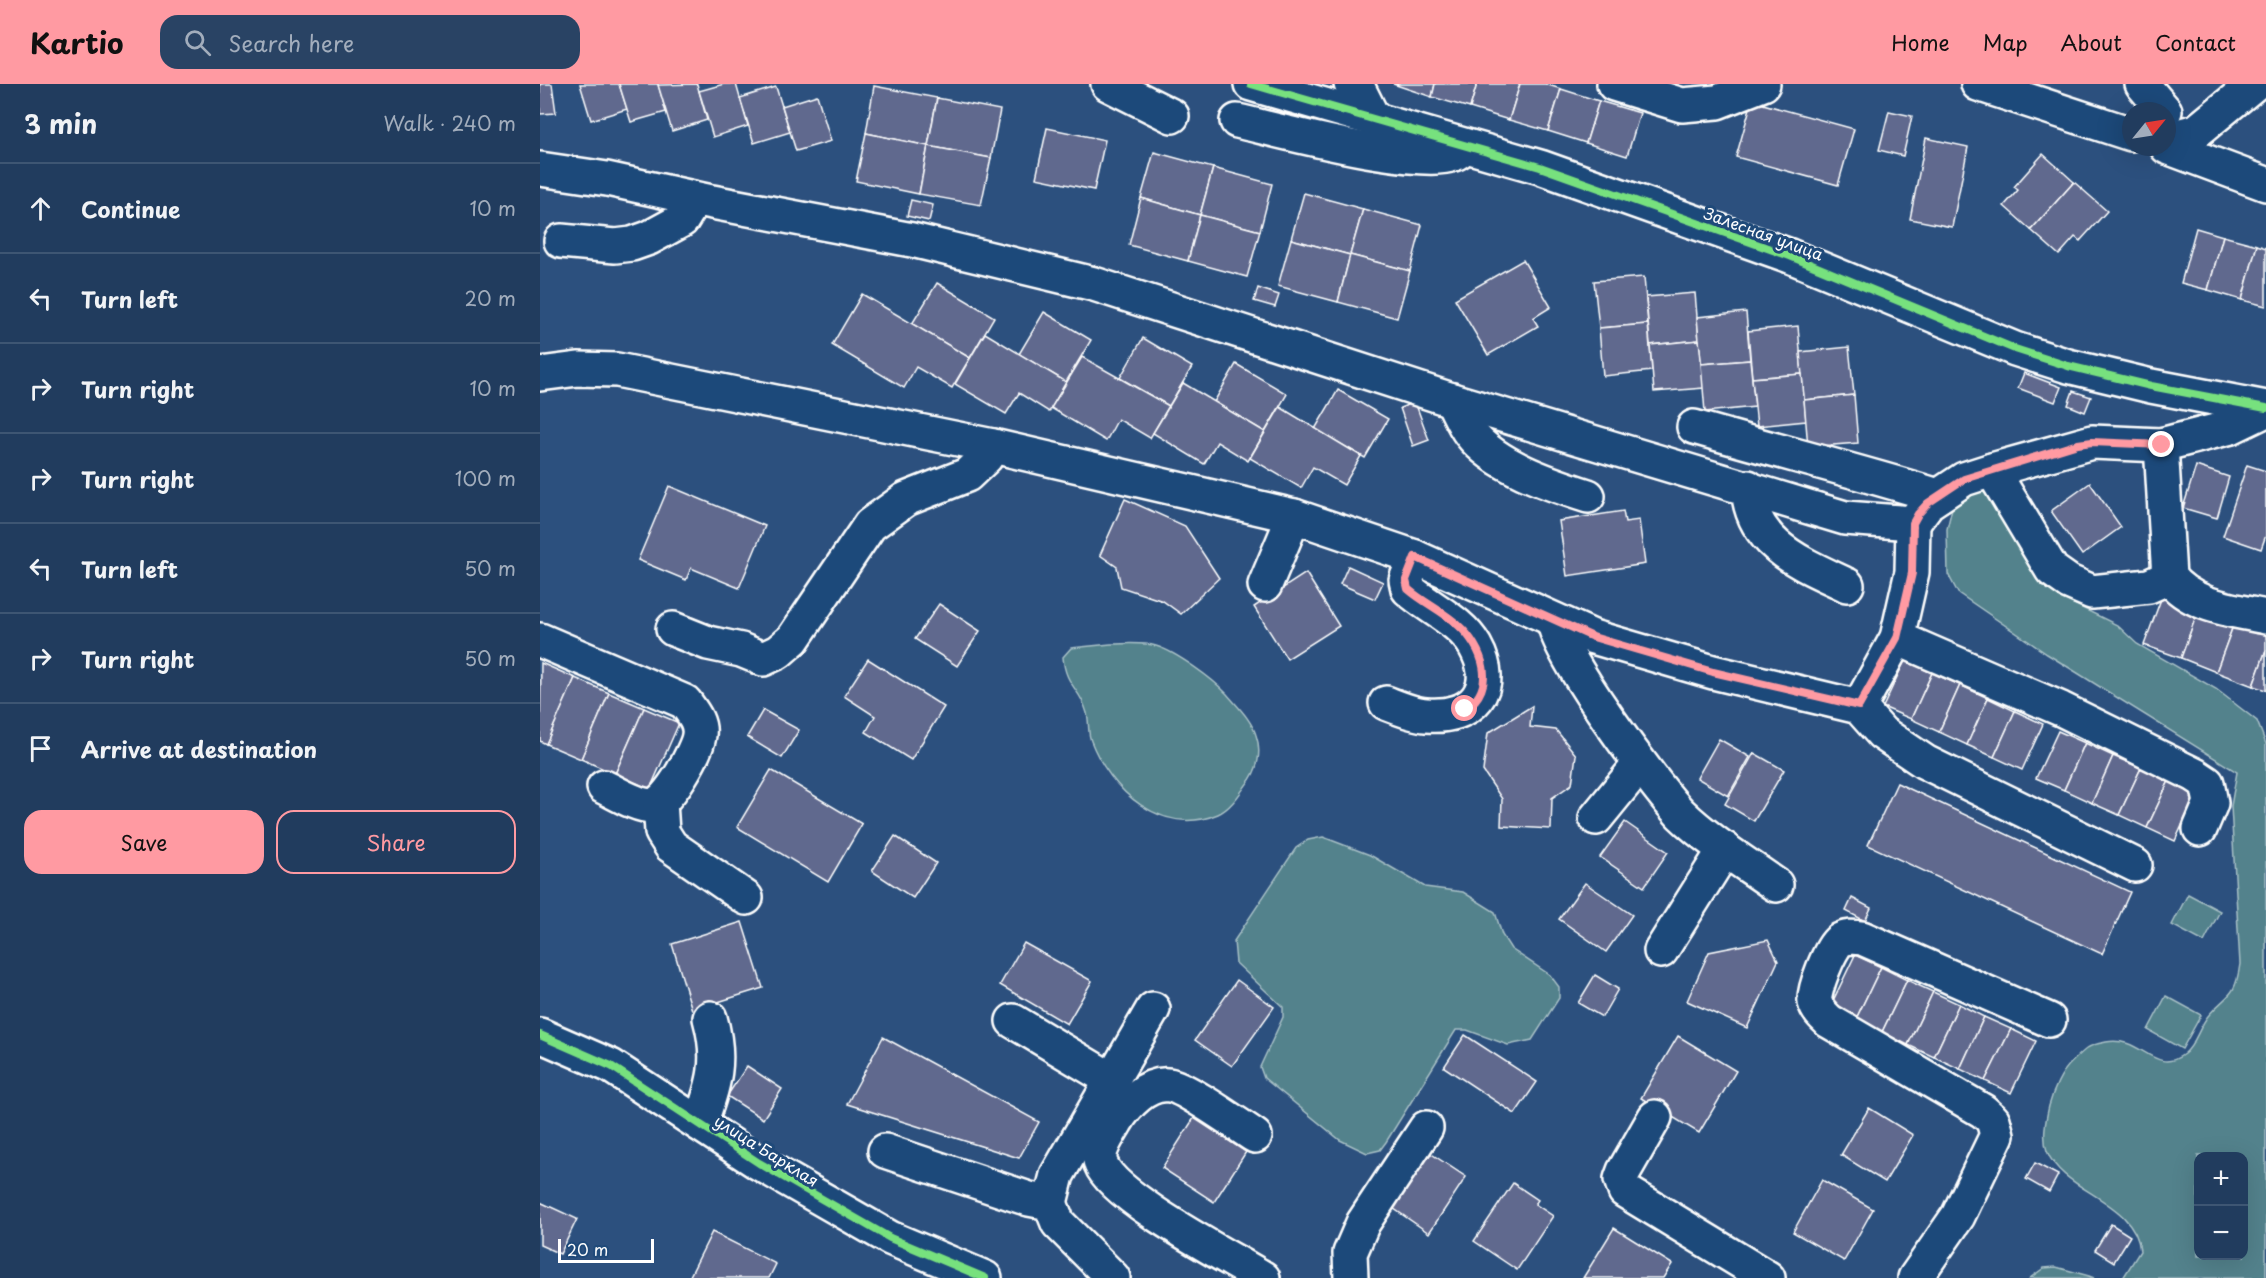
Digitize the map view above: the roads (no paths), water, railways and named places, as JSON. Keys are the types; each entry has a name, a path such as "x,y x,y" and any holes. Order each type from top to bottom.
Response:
{"street":[{"path":"1108,84 1172,116"},
{"name":"Залесная улица","path":"1251,84 1540,167 1790,256 2015,349 2068,366 2151,386 2266,409"},
{"path":"1351,84 1359,90 1374,120"},
{"path":"1614,84 1686,94 1717,102 1763,84"},
{"path":"1978,84 2122,131"},
{"path":"2142,84 2154,102"},
{"path":"2176,132 2197,131 2254,84"},
{"path":"1237,121 1381,154 1444,158 1458,153 1463,145"},
{"path":"2176,134 2266,184"},
{"path":"540,169 607,179 695,199 912,240 1094,284 1452,400 1845,518 1913,523"},
{"path":"561,242 615,246 632,244 650,238 682,220 695,199"},
{"path":"540,374 578,369 616,370 993,446 1294,516 1415,557 1593,637 1713,672 1859,706 1882,733 1925,762 2135,865"},
{"path":"1452,400 1471,434 1491,451 1532,478 1588,496"},
{"path":"1859,706 1897,638 1912,573 1913,523 1928,503 1964,479 2092,442 2162,445 2231,427 2247,421 2266,409"},
{"path":"1694,427 1802,459 1872,475 1938,496"},
{"path":"2162,445 2169,577 2174,585 2192,597 2221,608 2266,617"},
{"path":"673,629 708,644 741,650 763,659 778,652 793,639 870,525 906,499 966,475 986,457 993,446"},
{"path":"1992,470 2052,570 2069,582 2092,592 2149,586 2169,577"},
{"path":"1748,487 1749,506 1773,544 1793,559 1846,585"},
{"path":"1265,585 1294,516"},
{"path":"1386,703 1427,716 1456,711 1474,703 1482,695 1485,681 1475,646 1459,625 1408,589 1406,580 1415,557"},
{"path":"1554,620 1554,628 1563,648 1640,764 1681,814 1776,885"},
{"path":"1897,638 2061,709 2195,775 2207,783 2211,803 2200,830"},
{"path":"540,640 685,702 698,721 700,736 672,791 660,802 654,806 645,805 604,787"},
{"path":"1596,818 1640,764"},
{"path":"660,802 662,832 671,846 746,898"},
{"path":"1661,951 1725,849"},
{"path":"1915,1278 1958,1216 1997,1135 1993,1120 1983,1111 1829,1020 1818,1010 1815,1000 1816,988 1837,942 1844,938 1862,938 2049,1020"},
{"path":"1113,1278 1058,1222 1050,1203 1057,1175 1110,1079 1153,1009"},
{"path":"700,1124 717,1066 716,1040 710,1018"},
{"path":"1013,1021 1110,1079"},
{"name":"улица Барклая","path":"540,1035 610,1066 759,1163 890,1238 985,1278"},
{"path":"1255,1136 1170,1085 1149,1087 1123,1111 1101,1149 1101,1163 1121,1189 1169,1223 1263,1278"},
{"path":"1655,1117 1624,1171 1621,1179 1625,1191 1768,1278"},
{"path":"1351,1278 1350,1253 1363,1223 1426,1128"},
{"path":"885,1151 1029,1199 1050,1203"}]}
